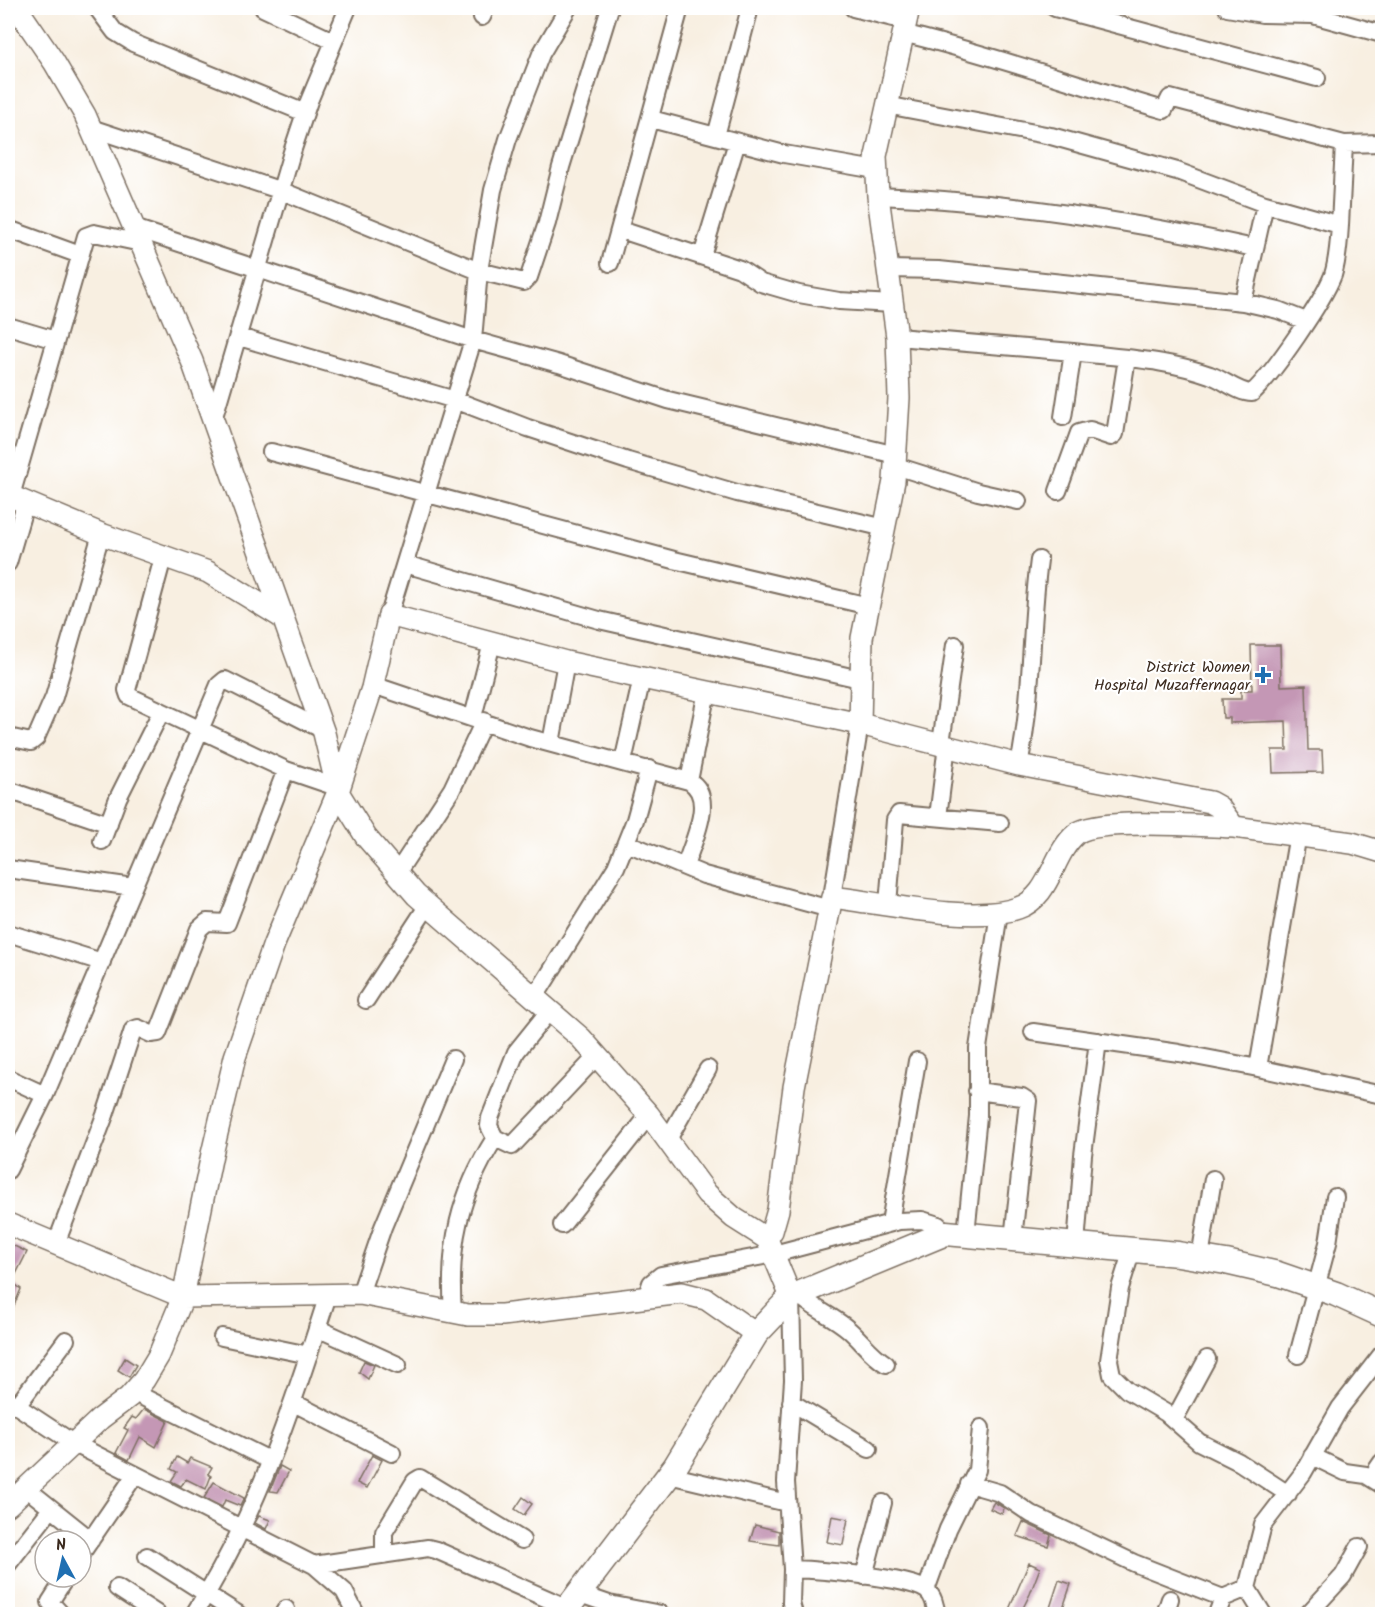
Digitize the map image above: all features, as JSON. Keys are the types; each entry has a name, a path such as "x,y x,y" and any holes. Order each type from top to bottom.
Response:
{"main road":[{"path":"570,1606 669,1475 756,1334 795,1296 956,1234 1200,1257 1278,1274 1383,1315"}],"street":[{"path":"17,8 54,62 91,128 192,361 323,730 337,789 366,837 396,873 428,905 495,966 581,1038 649,1115 707,1194 771,1246 795,1296 787,1503 792,1569 790,1603 794,1614"},
{"path":"97,8 115,32 133,43 305,113"},
{"path":"262,8 333,41"},
{"path":"213,420 305,113 348,8"},
{"path":"8,1505 144,1380 159,1355 183,1298 212,1154 235,1057 274,944 337,789 373,685 389,615 428,496 473,340 479,271 493,190 508,140 541,54 568,8"},
{"path":"91,128 282,191 479,271 524,282 529,277 610,8"},
{"path":"610,263 621,230 680,8"},
{"path":"716,136 750,8"},
{"path":"853,8 905,20 1069,83 1164,110 1170,98 1344,144 1383,143"},
{"path":"1055,8 1317,78"},
{"path":"1227,8 1262,14 1313,15 1383,34"},
{"path":"771,1246 794,1087 831,903 860,724 862,638 885,528 896,461 899,388 897,337 876,170 886,105 905,20"},
{"path":"886,105 1063,140 1177,171 1265,204 1340,225"},
{"path":"651,119 784,154 876,170"},
{"path":"702,256 737,141"},
{"path":"897,337 1165,362 1189,367 1252,393 1306,321 1333,274 1340,225 1344,144"},
{"path":"878,196 936,198 1049,212 1199,236 1254,248"},
{"path":"1243,302 1265,204"},
{"path":"8,229 80,255"},
{"path":"621,230 740,268 761,283 799,294 839,301 892,304"},
{"path":"8,563 15,498 55,340 86,236 90,234 138,235 260,269 473,340 559,364 668,400 896,461 978,492 1018,501"},
{"path":"888,269 939,270 1243,302 1278,310 1306,321"},
{"path":"8,327 55,340"},
{"path":"239,337 455,400 528,428 737,493 885,528"},
{"path":"1063,417 1073,352"},
{"path":"1058,491 1079,433 1086,430 1111,437 1115,434 1127,358"},
{"path":"271,452 428,496 674,560 869,606"},
{"path":"15,498 102,534 164,554 208,572 283,618"},
{"path":"8,737 31,742 36,738 54,697 102,534"},
{"path":"164,554 128,690 132,699 286,770 337,789"},
{"path":"1019,765 1033,652 1034,602 1039,560"},
{"path":"405,564 599,620 860,679"},
{"path":"389,615 566,662 860,724 1019,765 1210,802 1219,807 1234,826"},
{"path":"396,873 452,789 478,719 492,642"},
{"path":"938,817 955,645"},
{"path":"551,743 566,662"},
{"path":"623,762 642,678"},
{"path":"8,1170 45,1095 219,685 225,680 323,730"},
{"path":"373,685 551,743 689,781 701,791 703,799 685,867"},
{"path":"689,781 707,692"},
{"path":"102,841 118,798 161,712"},
{"path":"597,1056 512,1146 495,1138 489,1126 490,1118 509,1066 616,867 627,843 649,769"},
{"path":"56,1245 105,1115 133,1030 138,1028 151,1034 158,1033 199,929 207,922 227,923 286,770"},
{"path":"8,790 108,824"},
{"path":"888,904 897,816 902,813 1000,823"},
{"path":"627,843 704,875 831,903 888,904 971,915 999,913 1015,909 1031,901 1047,880 1070,840 1087,828 1108,824 1234,826 1352,843 1383,852"},
{"path":"1258,1068 1298,834"},
{"path":"8,869 133,887"},
{"path":"366,1000 428,905"},
{"path":"646,1298 651,1283 662,1275 771,1246 890,1223 922,1220 956,1234 975,1157 978,1048 999,913"},
{"path":"8,933 102,962"},
{"path":"1033,1032 1258,1068 1383,1095"},
{"path":"1077,1245 1083,1155 1098,1041"},
{"path":"360,1294 383,1227 453,1059"},
{"path":"890,1223 917,1061"},
{"path":"667,1141 708,1069"},
{"path":"8,1078 45,1095"},
{"path":"977,1091 1022,1097 1028,1101 1013,1239"},
{"path":"562,1225 649,1115"},
{"path":"453,1312 452,1249 472,1181 495,1138"},
{"path":"1200,1257 1213,1179"},
{"path":"1298,1355 1328,1243 1335,1197"},
{"path":"8,1224 183,1298 360,1294 453,1312 502,1315 682,1293 706,1299 756,1334"},
{"path":"1132,1250 1120,1288 1109,1367 1118,1383 1152,1403 1199,1442 1239,1462 1288,1494"},
{"path":"194,1614 243,1530 294,1403 328,1295"},
{"path":"795,1296 848,1329 876,1358 886,1364"},
{"path":"318,1328 398,1365"},
{"path":"222,1338 309,1355"},
{"path":"66,1340 11,1405 73,1443 314,1565 344,1592 356,1614"},
{"path":"1263,1614 1247,1588 1263,1525 1288,1494 1340,1408 1383,1354"},
{"path":"1174,1420 1207,1359"},
{"path":"133,1392 271,1461"},
{"path":"790,1402 869,1449"},
{"path":"294,1403 392,1453"},
{"path":"926,1590 948,1528 980,1458 981,1428"},
{"path":"1312,1456 1345,1472 1377,1481 1383,1462"},
{"path":"93,1537 135,1475"},
{"path":"669,1475 787,1503"},
{"path":"384,1555 384,1532 415,1481 420,1478 522,1540"},
{"path":"969,1484 1000,1493 1031,1514 1134,1563 1222,1598 1247,1588"},
{"path":"26,1488 77,1529"},
{"path":"864,1576 884,1503"},
{"path":"8,1564 51,1509"},
{"path":"1308,1614 1343,1576 1359,1547"},
{"path":"314,1565 436,1550 570,1606 609,1604 661,1614"},
{"path":"147,1556 238,1614"},
{"path":"792,1569 864,1576 926,1590 935,1603 936,1614"},
{"path":"117,1588 157,1614"},
{"path":"58,1589 50,1602 61,1614"},
{"path":"1216,1614 1222,1598"}],"building":[{"path":"1251,645 1280,645 1281,686 1306,685 1308,750 1322,750 1323,772 1273,773 1272,750 1287,750 1286,721 1230,723 1230,718 1223,718 1222,699 1241,699 1241,690 1252,690"},
{"path":"8,1243 27,1252 12,1282 21,1289 8,1320"},
{"path":"125,1358 136,1365 129,1377 118,1370"},
{"path":"364,1361 374,1365 368,1379 359,1372"},
{"path":"144,1409 168,1421 156,1447 140,1437 129,1460 116,1453 128,1430 124,1428 132,1417 136,1419"},
{"path":"372,1455 382,1460 367,1488 357,1483"},
{"path":"177,1457 187,1463 190,1458 212,1467 208,1474 211,1476 206,1489 186,1479 181,1486 171,1481 177,1472 171,1469"},
{"path":"280,1466 289,1471 278,1492 270,1491"},
{"path":"214,1482 244,1498 240,1506 225,1500 222,1507 204,1498"},
{"path":"523,1497 532,1504 524,1515 515,1509"},
{"path":"994,1502 1004,1508 1002,1514 990,1509"},
{"path":"259,1516 270,1520 266,1529 255,1523"},
{"path":"832,1516 848,1519 843,1545 827,1542"},
{"path":"1023,1522 1051,1535 1048,1546 1017,1536"},
{"path":"755,1525 779,1531 779,1545 750,1541"},
{"path":"1029,1563 1040,1568 1030,1594 1020,1614 1007,1614"},
{"path":"1059,1580 1071,1584 1061,1614 1048,1614"}],"place":[{"name":"District Women Hospital Muzaffernagar","path":"1263,675"}]}
